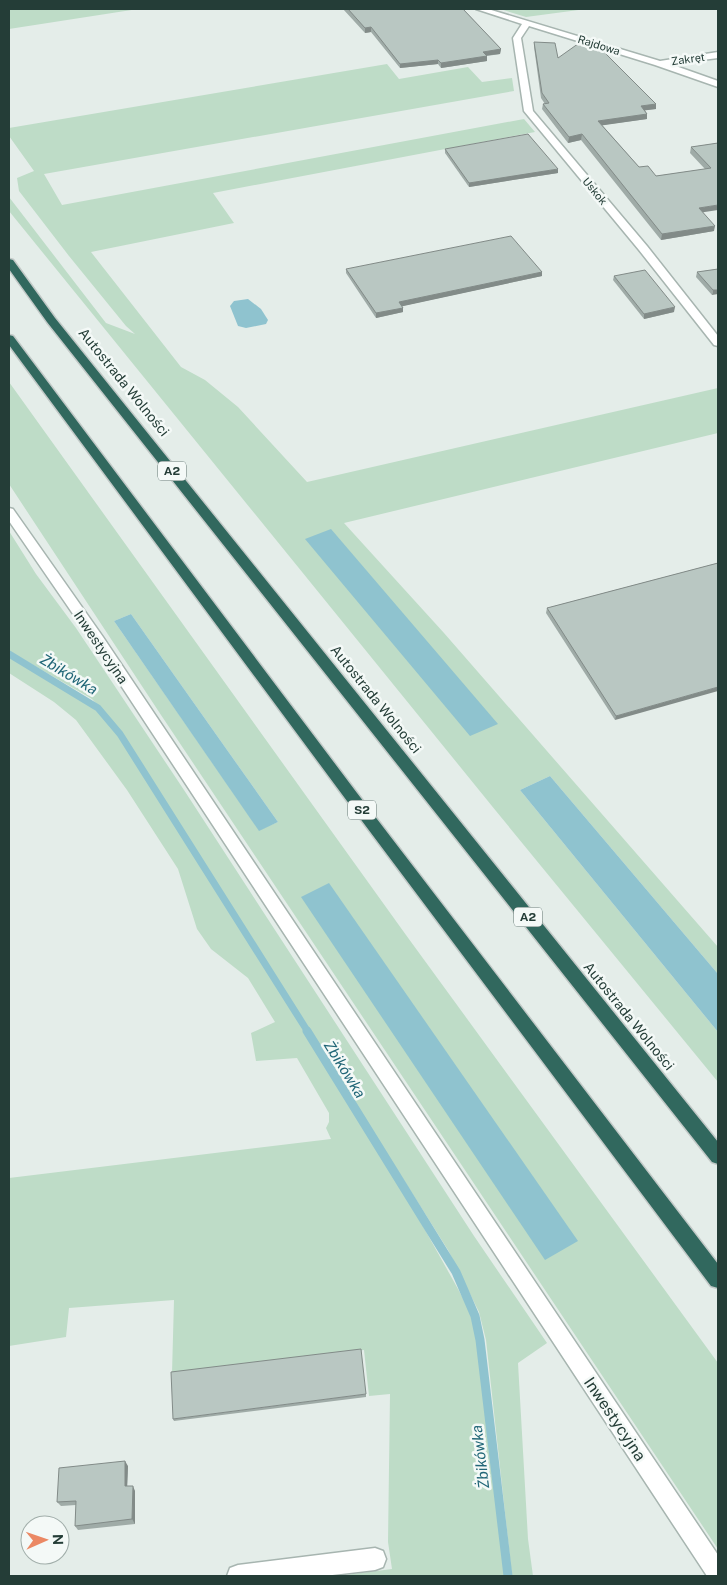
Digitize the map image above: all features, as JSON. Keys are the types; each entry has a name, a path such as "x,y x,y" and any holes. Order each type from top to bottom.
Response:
{"highway":[{"name":"Autostrada Wolności","path":"9,262 58,327 718,1156"},
{"name":"S2","path":"9,338 352,797 718,1279"}],"street":[{"name":"Rajdowa","path":"480,9 658,63 718,84"},
{"name":"Uskok","path":"527,24 517,38 529,111 643,248 718,343"},
{"name":"Zakręt","path":"658,63 718,55"},
{"name":"Inwestycyjna","path":"9,512 98,640 718,1574"},
{"path":"238,1576 375,1559"}],"green space":[{"path":"9,9 138,9 9,29"},
{"path":"500,9 586,9 526,17"},
{"path":"387,64 399,79 468,67 482,82 512,78 514,91 44,174 62,205 524,119 535,132 213,193 234,223 91,252 181,367 205,380 238,407 307,482 718,388 718,433 344,523 444,633 718,947 718,974 550,776 520,790 718,1032 718,1082 9,211 9,197 106,323 135,334 126,326 69,256 19,191 17,178 34,171 9,136 9,128"},
{"path":"9,382 406,935 718,1363 718,1549 161,715 9,484","holes":["131,614 278,822 259,830 114,621"]},
{"path":"9,531 36,574 76,628 184,790 474,1236 547,1343 518,1363 528,1539 533,1576 512,1576 486,1340 479,1312 448,1250 119,729 92,699 9,651"},
{"path":"9,656 85,700 111,725 294,1011 405,1194 458,1289 469,1310 479,1344 506,1576 338,1576 392,1569 388,1542 390,1394 369,1396 364,1350 172,1373 174,1300 69,1308 66,1337 9,1346 9,1178 331,1139 326,1128 329,1122 329,1113 297,1058 256,1061 251,1033 275,1022 248,978 211,949 197,929 178,869 127,790 76,720 54,702 9,673"}],"water":[{"path":"248,299 261,309 268,320 266,324 246,328 238,326 230,306 234,301"},
{"path":"331,529 498,724 470,736 305,539"},
{"path":"131,614 278,822 259,831 114,621"},
{"path":"550,776 718,974 718,1032 520,790"},
{"path":"329,883 578,1241 545,1260 301,897"}],"building":[{"path":"348,9 463,9 501,49 483,52 487,56 441,63 438,60 400,64 371,27 365,28"},
{"path":"582,41 598,46 656,104 641,106 647,114 598,121 639,167 648,166 656,176 711,168 691,147 718,143 718,205 699,208 715,226 662,234 582,134 569,137 543,104 549,103 542,93 534,42 555,43 558,58"},
{"path":"528,134 558,169 469,183 445,149"},
{"path":"511,236 542,272 399,302 403,308 376,313 346,269"},
{"path":"718,269 718,290 713,290 697,272"},
{"path":"645,270 675,307 644,314 614,276"},
{"path":"718,563 718,687 616,716 547,608"},
{"path":"361,1349 366,1394 173,1419 171,1372"},
{"path":"125,1461 125,1486 133,1486 132,1519 75,1526 76,1501 57,1502 59,1468"}],"waterway":[{"name":"Żbikówka","path":"9,654 98,708 120,734 308,1032"},
{"name":"Żbikówka","path":"307,1031 456,1272 475,1316 480,1340 508,1576"}]}
